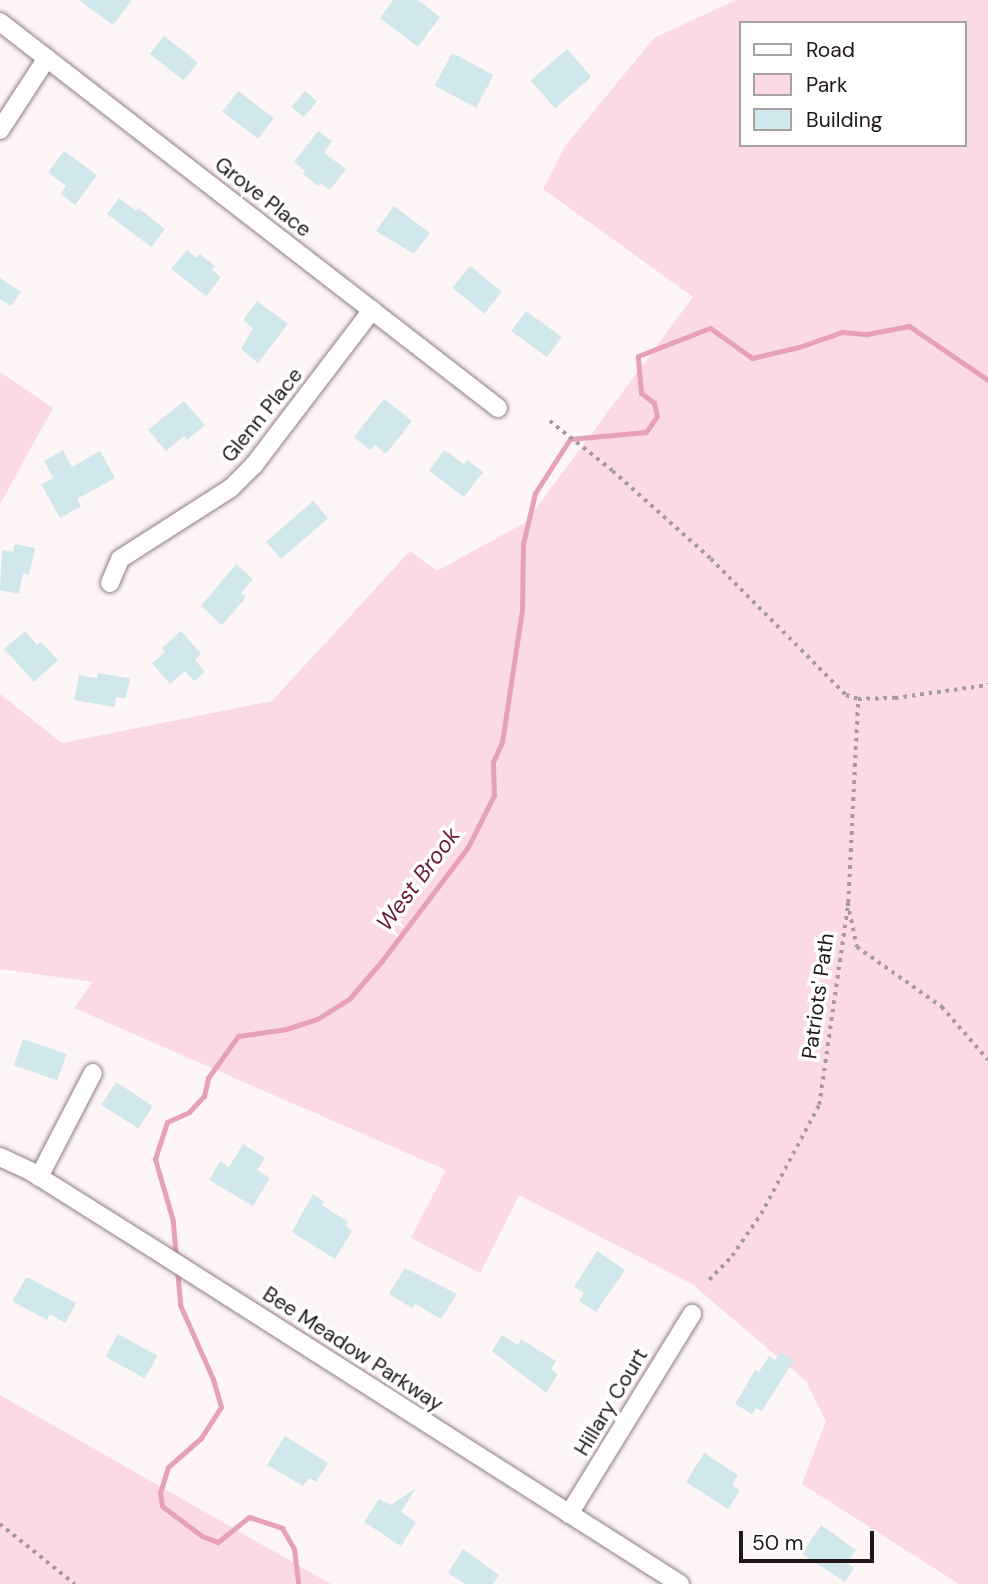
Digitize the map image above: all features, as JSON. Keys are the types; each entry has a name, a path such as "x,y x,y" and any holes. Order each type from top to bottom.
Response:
{"street":[{"name":"Grove Place","path":"0,22 498,408"},
{"path":"0,130 47,58"},
{"name":"Glenn Place","path":"110,583 120,559 231,488 246,473 372,310"},
{"path":"39,1177 93,1073"},
{"name":"Bee Meadow Parkway","path":"0,1157 39,1177 181,1266 680,1584"},
{"name":"Hillary Court","path":"569,1514 692,1314"}],"path":[{"path":"550,421 613,471 711,559 777,624 834,686 858,699 988,685"},
{"path":"848,903 858,699"},
{"name":"Patriots' Path","path":"848,903 857,947 942,1007 988,1060"},
{"name":"Patriots' Path","path":"709,1280 732,1256 761,1214 819,1105 848,903"},
{"path":"0,1524 75,1584"}],"green space":[{"path":"736,0 988,0 988,1584 959,1584 802,1484 826,1421 806,1381 692,1284 519,1195 480,1273 411,1238 446,1170 74,1008 93,982 0,969 0,694 62,743 272,701 410,551 437,571 526,522 693,297 543,189 566,145 654,38"},
{"path":"0,372 53,408 0,504"},
{"path":"0,1395 331,1584 0,1584"}],"building":[{"path":"79,0 132,0 113,25"},
{"path":"393,0 418,0 440,17 418,47 380,18"},
{"path":"164,36 198,62 184,81 150,54"},
{"path":"567,49 591,77 555,108 531,80"},
{"path":"452,53 493,75 476,108 435,86"},
{"path":"238,91 274,118 258,139 222,112"},
{"path":"305,91 317,101 304,117 292,107"},
{"path":"318,131 332,141 324,153 346,169 330,190 321,183 318,186 303,174 305,171 294,162"},
{"path":"64,151 97,175 75,205 61,194 66,186 48,172"},
{"path":"119,198 136,211 138,208 165,229 151,247 107,214"},
{"path":"394,206 430,233 414,254 376,231"},
{"path":"187,250 197,258 200,254 215,266 212,270 221,277 206,296 171,269"},
{"path":"470,266 502,292 484,314 452,288"},
{"path":"0,278 21,292 11,306 0,299"},
{"path":"257,301 288,324 258,363 241,349 253,328 243,320"},
{"path":"526,311 562,337 547,357 511,331"},
{"path":"384,399 412,421 386,454 375,445 370,450 354,437"},
{"path":"184,401 205,425 187,440 184,436 166,451 148,430"},
{"path":"63,450 72,467 100,451 115,478 77,499 81,506 60,518 41,484 53,478 44,461"},
{"path":"444,450 464,464 467,460 483,472 464,497 429,471"},
{"path":"313,501 328,518 281,559 266,542"},
{"path":"15,544 35,548 29,575 23,573 19,594 0,590 2,550 13,552"},
{"path":"236,564 253,579 241,593 246,597 222,625 201,606"},
{"path":"25,631 37,645 41,642 58,660 34,682 4,649"},
{"path":"181,631 201,654 195,660 205,672 194,681 185,671 170,684 152,663 165,652 162,648"},
{"path":"98,673 130,678 126,698 116,697 115,707 74,700 79,675 97,678"},
{"path":"23,1039 66,1054 57,1080 14,1065"},
{"path":"116,1082 153,1106 138,1129 101,1105"},
{"path":"243,1144 265,1158 257,1170 270,1178 253,1206 209,1180 220,1161 229,1167"},
{"path":"313,1194 324,1202 322,1205 348,1222 346,1226 352,1231 335,1259 292,1232"},
{"path":"597,1251 625,1270 596,1312 579,1301 584,1293 574,1287"},
{"path":"405,1268 457,1294 441,1319 415,1304 412,1308 389,1294"},
{"path":"27,1277 76,1303 65,1323 50,1314 47,1320 12,1301"},
{"path":"118,1334 157,1356 145,1379 105,1357"},
{"path":"502,1335 518,1345 521,1339 556,1361 551,1369 558,1374 546,1393 492,1351"},
{"path":"781,1352 794,1360 762,1411 756,1408 752,1414 735,1404 755,1370 759,1372 769,1356 775,1360"},
{"path":"285,1436 328,1463 316,1482 309,1478 303,1486 267,1465"},
{"path":"704,1453 738,1475 732,1485 740,1490 728,1509 686,1482"},
{"path":"416,1488 401,1512 416,1522 401,1546 364,1522 379,1499 391,1505"},
{"path":"821,1525 856,1550 847,1563 854,1568 845,1582 802,1554"},
{"path":"463,1549 499,1575 493,1584 465,1584 448,1573"}],"waterway":[{"name":"West Brook","path":"176,1258 173,1221 155,1159 167,1122 189,1112 204,1096 208,1078 238,1036 286,1029 317,1019 350,998 381,962 468,847 494,795 493,762 502,742 522,609 523,544 535,493 570,439 646,432 657,416 654,403 641,393 638,356 710,328 752,358 799,347 842,332 867,334 909,326 988,380"},
{"name":"West Brook","path":"177,1268 180,1305 213,1379 221,1407 201,1438 168,1467 160,1493 162,1506 202,1536 218,1542 249,1517 282,1528 294,1549 298,1584"}]}
